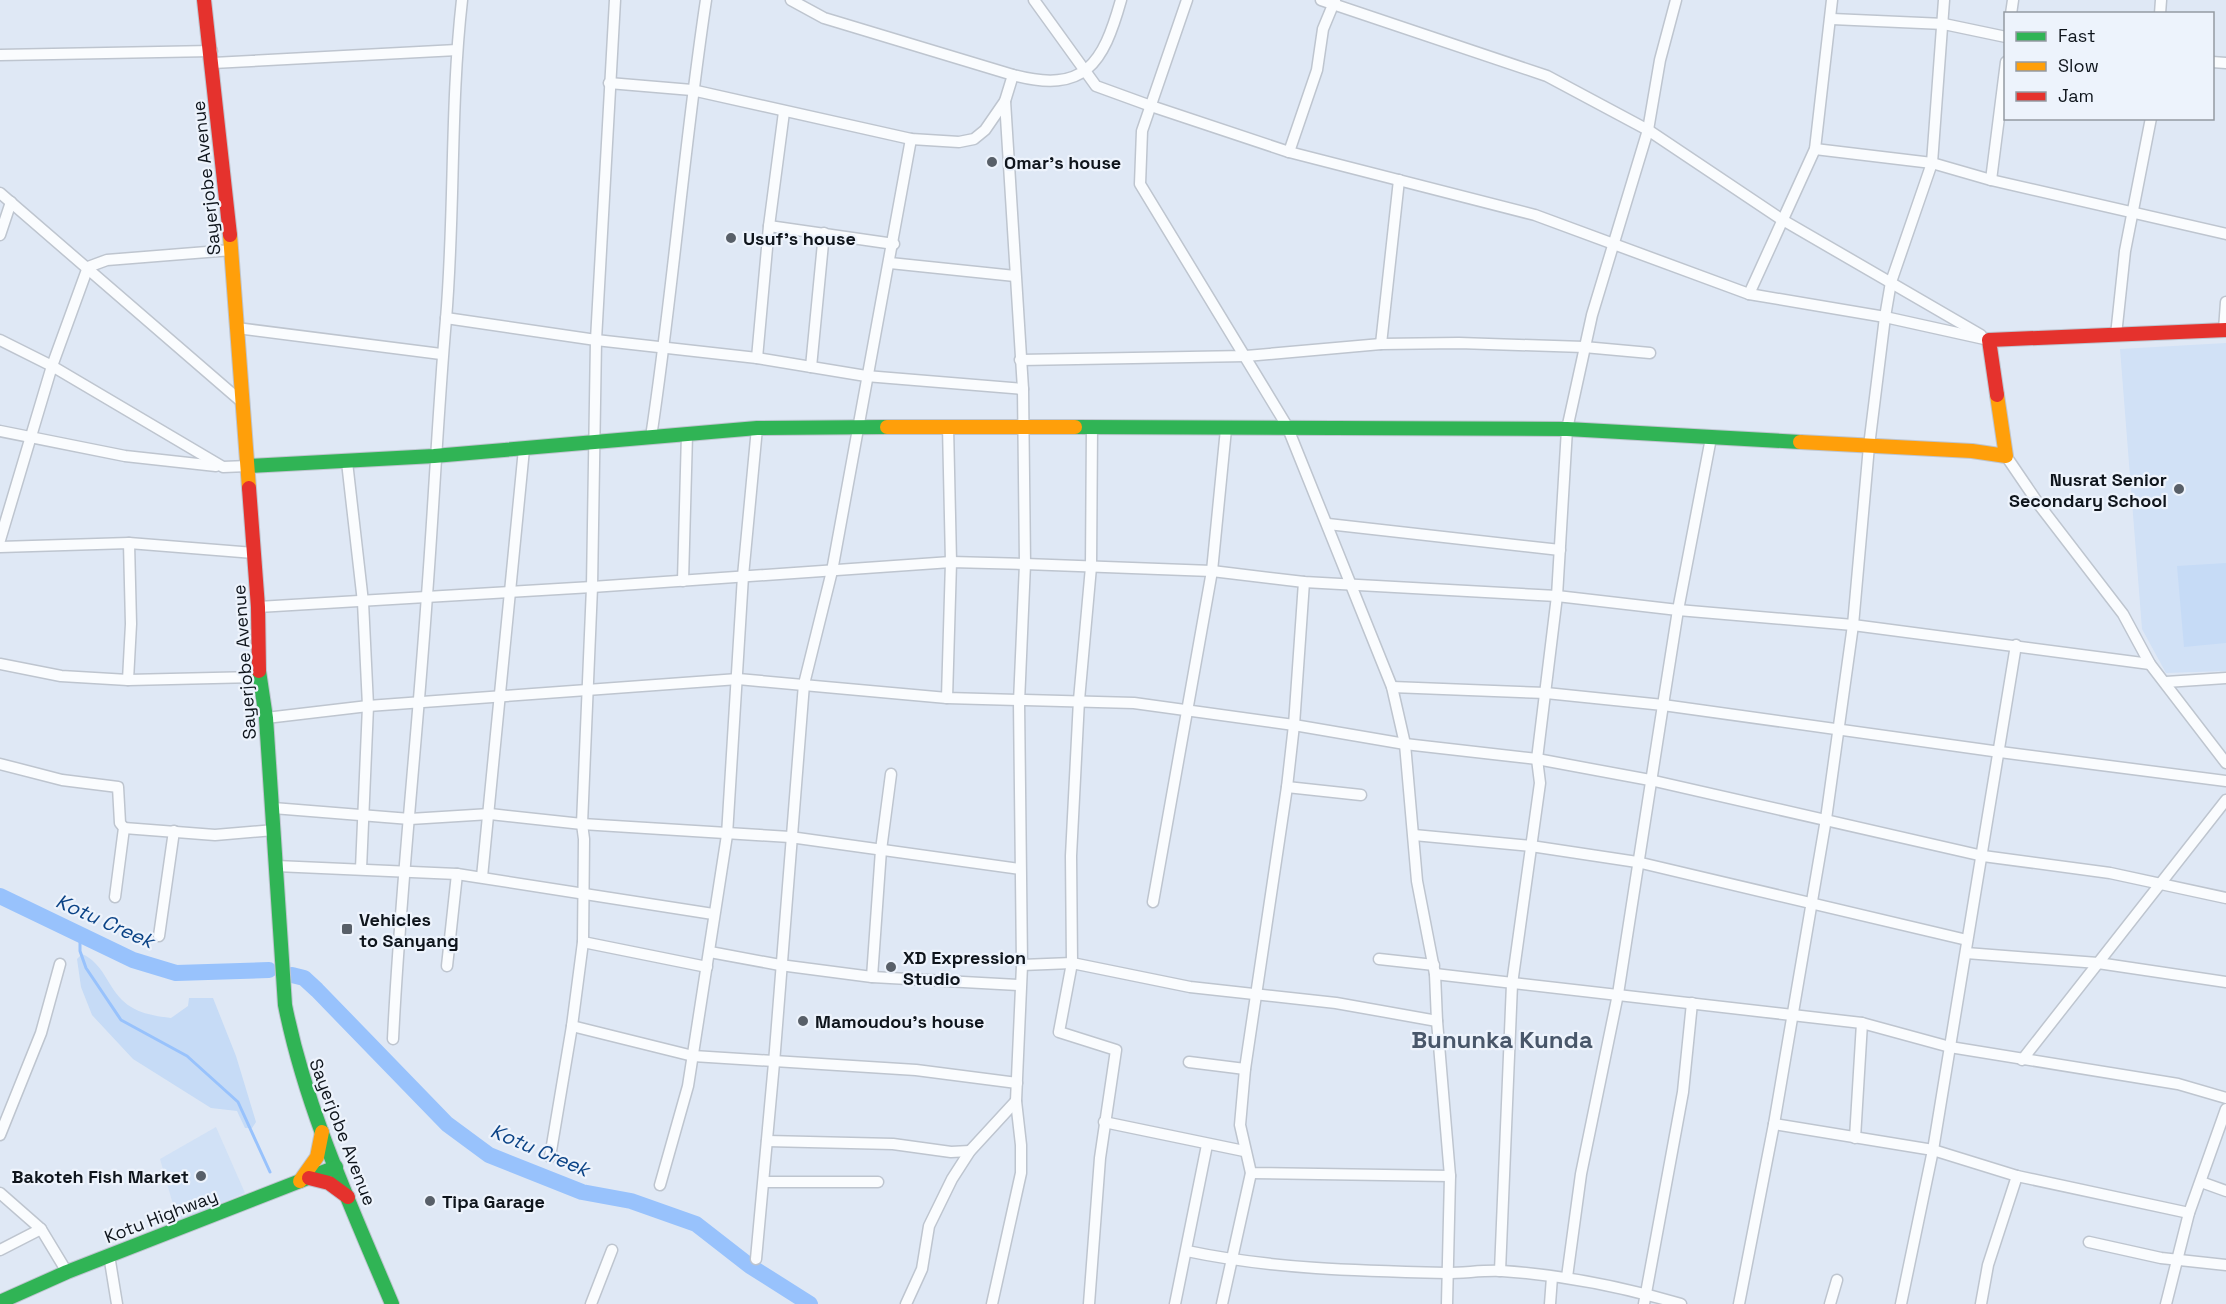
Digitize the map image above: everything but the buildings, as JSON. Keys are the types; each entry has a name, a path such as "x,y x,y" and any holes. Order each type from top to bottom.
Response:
{"street":[{"name":"Sayerjobe Avenue","path":"204,0 232,250 258,606 259,677 266,718 281,969 290,1037 302,1080 392,1304"},
{"path":"393,1039 398,938 410,819 427,596 441,354 446,318 457,50 462,0"},
{"path":"550,1157 572,1026 583,942 582,825 592,587 596,340 615,0"},
{"path":"651,437 664,348 692,90 706,0"},
{"path":"791,0 825,18 1013,75 1037,81 1057,82 1084,72 1097,62 1121,0"},
{"path":"1034,0 1074,52 1084,72 1096,86 1289,152 1535,215 1749,294 1885,317 1989,340 2225,330 2226,302"},
{"path":"1187,0 1142,130 1140,184 1287,426 1392,687 1405,744 1417,881 1435,970 1450,1176 1447,1304"},
{"path":"1321,0 1547,76 1648,130 1781,219 1989,340"},
{"path":"1500,1271 1512,984 1540,783 1537,759 1557,596 1567,429 1584,346 1612,244 1648,130 1660,60 1676,0"},
{"path":"1749,294 1781,219 1815,149 1832,19 1832,0"},
{"path":"1739,1304 1774,1124 1809,905 1826,819 1853,625 1869,446 1885,317 1891,282 1932,163 1944,0"},
{"path":"1289,152 1317,70 1323,29 1335,3"},
{"path":"1832,19 1944,24 2004,37"},
{"path":"0,55 212,57 457,50"},
{"path":"609,83 692,90 911,139 959,142 974,139 985,130 1005,101 1013,75"},
{"path":"1991,180 2004,78"},
{"path":"992,1304 1021,1173 1021,1145 1016,1101 1022,965 1019,702 1025,564 1023,389 1005,101"},
{"path":"757,358 769,226 784,112"},
{"path":"2116,335 2125,251 2151,120"},
{"path":"756,1259 804,684 832,571 866,376 894,244 911,139"},
{"path":"1815,149 1932,163 1991,180 2226,234"},
{"path":"1382,345 1399,180"},
{"path":"0,193 243,403"},
{"path":"0,235 11,202"},
{"path":"769,226 894,244"},
{"path":"811,367 824,233"},
{"path":"0,540 52,366 88,267 106,260 232,250"},
{"path":"890,263 1015,276"},
{"path":"446,318 596,340 757,358 866,376 1023,389"},
{"path":"237,328 441,354"},
{"path":"0,339 52,366 223,467"},
{"path":"1989,340 2006,456 2040,506 2122,614 2150,664 2226,763"},
{"path":"1020,360 1246,356 1382,345 1584,346 1650,353"},
{"path":"0,431 125,456 223,467 434,456 757,428 948,426 1567,429 1972,451 2006,456"},
{"path":"947,698 951,562 948,426"},
{"path":"1089,1304 1104,1122 1116,1050 1059,1032 1072,963 1071,856 1079,700 1091,567 1092,426"},
{"path":"660,1185 693,1056 710,952 713,914 727,835 743,576 757,428"},
{"path":"1153,902 1212,571 1226,429"},
{"path":"683,580 687,434"},
{"path":"1567,1277 1581,1174 1618,994 1678,610 1711,438"},
{"path":"482,877 490,814 499,696 524,449"},
{"path":"347,462 363,602 368,706 361,869"},
{"path":"1328,524 1560,550"},
{"path":"0,547 129,543 254,553"},
{"path":"128,680 131,624 129,543"},
{"path":"258,606 363,602 510,590 592,587 951,562 1025,564 1212,571 1304,582 1557,596 1678,610 1853,625 2150,664"},
{"path":"1222,1304 1251,1173 1240,1125 1245,1069 1287,787 1294,725 1304,582"},
{"path":"1901,1304 1933,1150 2016,645"},
{"path":"0,664 61,676 128,680 259,677"},
{"path":"2166,682 2226,678"},
{"path":"266,718 368,706 738,679 947,698 1019,702 1079,700 1134,703 1294,725 1405,744 1537,759 1650,780 1983,856 2110,873 2226,898"},
{"path":"1392,687 1546,693 1663,705 2226,781"},
{"path":"0,764 62,780 118,787 120,823 124,828 115,897"},
{"path":"872,977 881,850 891,774"},
{"path":"1287,787 1361,795"},
{"path":"2022,1060 2158,883 2226,800"},
{"path":"273,808 410,819 490,814 582,825 790,837 1020,869"},
{"path":"124,828 215,835 274,830"},
{"path":"159,936 174,831"},
{"path":"1414,835 1531,846 1637,862 1809,905 1967,940"},
{"path":"276,866 457,874 713,914"},
{"path":"447,966 457,874"},
{"path":"583,942 707,967"},
{"path":"710,952 780,965 872,977 1020,985"},
{"path":"1966,953 2098,963 2226,982"},
{"path":"1379,959 1512,984 1618,994 1862,1023 1950,1047 2178,1084 2226,1098"},
{"path":"0,1135 41,1033 60,963"},
{"path":"1022,965 1072,963 1190,987 1336,1003 1437,1021"},
{"path":"1644,1299 1683,1092 1692,1003"},
{"path":"1855,1138 1862,1023"},
{"path":"572,1026 693,1056 774,1063 916,1070 1017,1083"},
{"path":"1189,1062 1245,1069"},
{"path":"906,1304 922,1269 927,1236 934,1213 970,1151 1016,1101"},
{"path":"2166,1304 2189,1213 2226,1109"},
{"path":"1104,1122 1245,1152"},
{"path":"1774,1124 1933,1150 2017,1176 2189,1213"},
{"path":"322,1132 317,1157 304,1179 336,1187 348,1197"},
{"path":"767,1141 893,1144 951,1152 970,1151"},
{"path":"1174,1304 1187,1251 1207,1145"},
{"name":"Kotu Highway","path":"0,1302 109,1255 336,1167"},
{"path":"1251,1173 1450,1176"},
{"path":"1982,1304 1989,1265 2017,1176"},
{"path":"764,1182 878,1182"},
{"path":"2201,1182 2226,1191"},
{"path":"0,1193 41,1229 68,1272"},
{"path":"0,1250 41,1229"},
{"path":"2089,1242 2176,1259 2226,1264"},
{"path":"591,1304 612,1250"},
{"path":"1187,1251 1231,1260 1318,1268 1449,1273 1500,1271 1567,1277 1644,1299 1682,1304"},
{"path":"109,1255 117,1304"},
{"path":"1550,1304 1552,1277"},
{"path":"1830,1304 1837,1280"}],"shaded area":[{"name":"Nusrat Senior Secondary School","path":"2226,343 2226,671 2166,673 2142,629 2120,349"},
{"path":"2226,563 2226,643 2184,647 2177,566"},
{"path":"82,954 95,963 122,1000 145,1013 171,1018 188,1006 189,998 213,998 236,1056 256,1122 252,1128 245,1128 237,1111 211,1108 133,1059 92,1015 81,987 77,959"},
{"name":"Bakoteh Fish Market","path":"216,1127 245,1193 178,1222 160,1159"}],"waterway":[{"name":"Kotu Creek","path":"0,896 133,960 176,973 269,970"},
{"path":"80,935 80,951 86,968 121,1020 187,1056 238,1102 270,1172"},
{"name":"Kotu Creek","path":"292,975 304,978 447,1124 489,1155 582,1192 631,1201 696,1224 750,1266 810,1304"}],"traffic: fast":[{"path":"248,466 434,456 757,428 887,427"},
{"path":"1075,427 1567,429 1800,442"},
{"path":"259,671 266,718 285,1005 317,1120 392,1304"},
{"path":"0,1302 67,1272 336,1167"}],"traffic: slow":[{"path":"230,235 249,488"},
{"path":"1800,442 1972,451 2006,456 1997,395"},
{"path":"887,427 1075,427"},
{"path":"300,1181 317,1157 322,1132"}],"traffic: jam":[{"path":"204,0 230,235"},
{"path":"1997,395 1989,340 2226,330"},
{"path":"249,488 258,607 259,671"},
{"path":"309,1178 329,1183 348,1197"}],"place":[{"name":"Omar's house","path":"992,162"},
{"name":"Usuf's house","path":"731,238"},
{"name":"Nusrat Senior Secondary School","path":"2179,489"},
{"name":"Vehicles to Sanyang","path":"347,929"},
{"name":"XD Expression Studio","path":"891,967"},
{"name":"Mamoudou's house","path":"803,1021"},
{"name":"Bakoteh Fish Market","path":"201,1176"},
{"name":"Tipa Garage","path":"430,1201"}],"district":[{"name":"Bununka Kunda","path":"1502,1039"}]}
